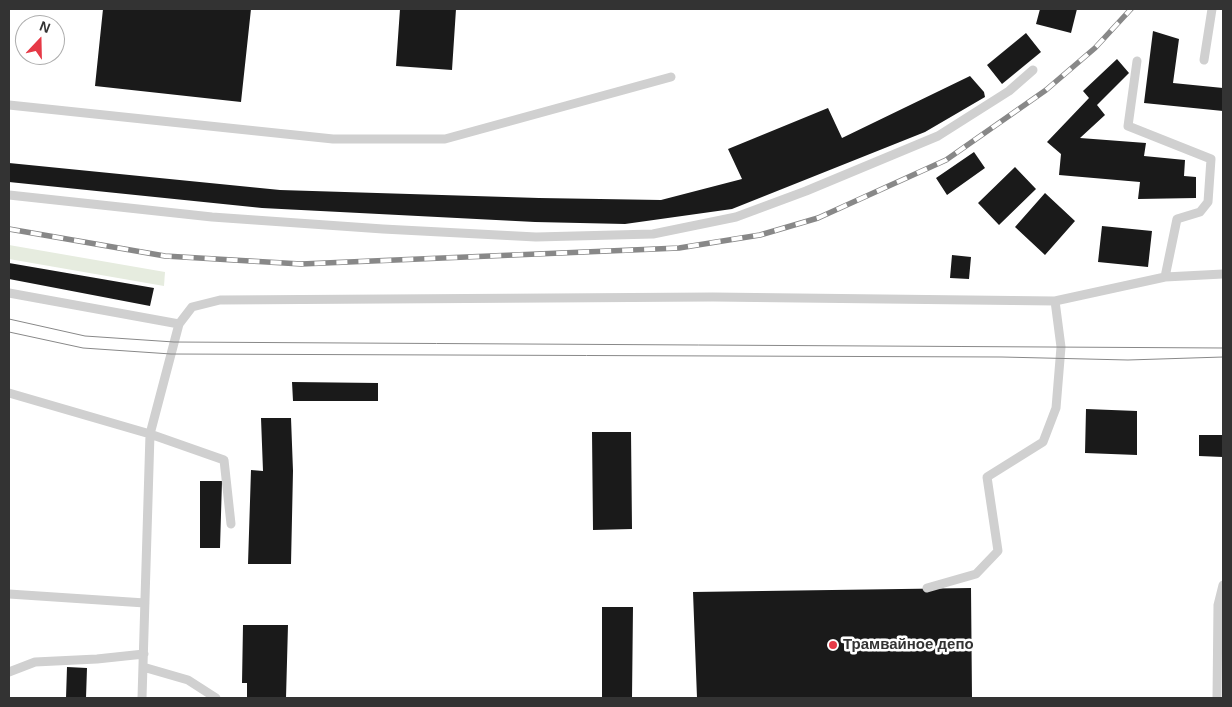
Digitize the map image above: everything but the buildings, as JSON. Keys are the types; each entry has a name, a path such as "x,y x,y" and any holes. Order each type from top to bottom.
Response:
{"lane":[{"path":"1204,60 1212,9"},
{"path":"1137,61 1128,126 1211,158 1208,202 1200,212 1177,219 1165,276"},
{"path":"9,195 212,217 383,229 536,237 653,234 736,217 806,191 938,136 1009,91 1033,70"},
{"path":"9,105 334,139 445,139 671,78"},
{"path":"142,698 150,434 179,324 192,307 220,300 713,297 1055,301 1165,276 1223,274"},
{"path":"9,293 179,324"},
{"path":"927,588 976,574 998,551 987,477 1043,442 1056,408 1057,398 1061,346 1055,301"},
{"path":"9,393 150,434 224,460 230,524"},
{"path":"1218,698 1218,605 1223,585"},
{"path":"9,594 145,603"},
{"path":"9,672 35,662 97,659 144,654"},
{"path":"143,668 188,680 216,698"}],"shaded area":[{"path":"9,245 165,272 164,286 9,259"}],"tram line":[{"path":"9,319 85,336 174,342 1223,348"},
{"path":"9,332 83,348 171,354 1002,357 1128,360 1223,357"}],"railway":[{"path":"9,229 165,256 301,264 679,248 760,235 818,218 946,160 1046,90 1095,48 1131,9"}],"place":[{"name":"Трамвайное депо","path":"833,645"}]}
